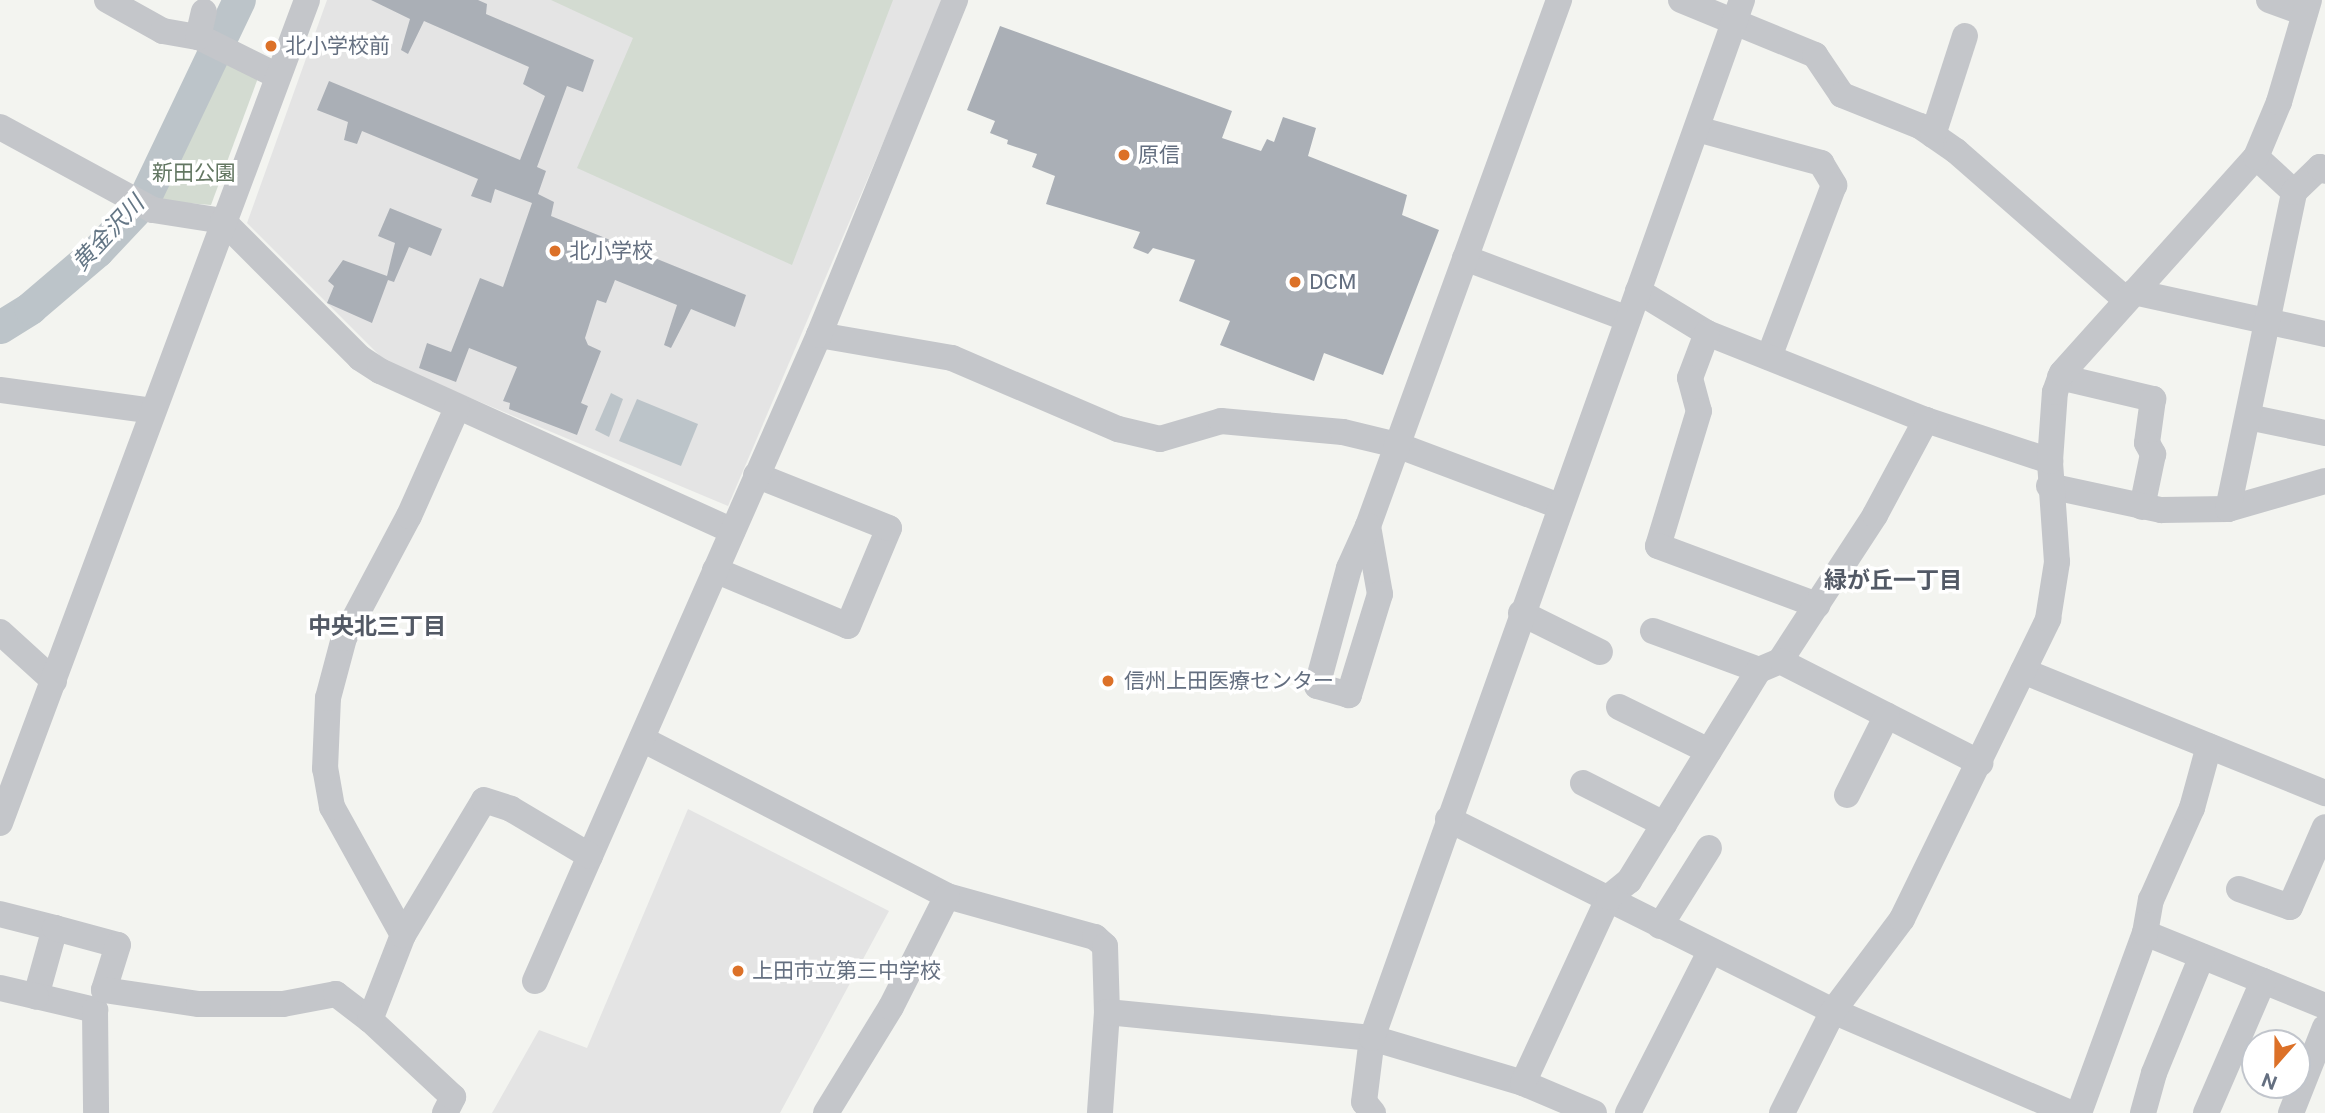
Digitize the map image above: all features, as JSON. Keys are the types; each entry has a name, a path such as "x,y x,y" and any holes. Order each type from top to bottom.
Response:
{"street":[{"path":"107,0 163,31 201,29 235,54 278,76"},
{"path":"3,807 54,681 307,0"},
{"path":"535,981 819,335 955,0"},
{"path":"1368,526 1380,594 1349,695 1317,686 1349,568 1368,526 1559,0"},
{"path":"1681,0 1737,11 1815,55 1842,94 1933,135 2130,296 2270,321 2325,334"},
{"path":"1782,1113 1833,1011 1902,919 2048,619 2057,562 2050,474 2054,392 2060,377 2256,157 2279,102 2307,6 2269,0"},
{"path":"1373,1113 1364,1102 1372,1038 1521,612 1697,129 1737,11"},
{"path":"1933,135 1965,36"},
{"path":"0,127 118,194 153,210 223,221 360,358 457,408 732,531"},
{"path":"1697,129 1821,163 1834,185 1769,357"},
{"path":"2256,157 2294,192"},
{"path":"2228,509 2270,321 2294,192 2320,167 2325,171"},
{"path":"1465,258 1628,320"},
{"path":"1638,291 1707,333 2050,474 2142,507 2228,509 2325,481"},
{"path":"1707,333 1690,378 1699,411 1658,546 1818,605"},
{"path":"819,335 952,358 1118,429 1160,439 1221,421 1283,423 1396,445 1559,506"},
{"path":"2060,377 2153,399 2147,443 2152,454 2142,507"},
{"path":"0,390 153,411"},
{"path":"402,935 332,807 325,769 328,698 344,638 409,516 457,408"},
{"path":"2248,416 2325,433"},
{"path":"1523,1083 1609,897 1629,881 1709,751 1769,665 1818,605 1875,515 1926,421"},
{"path":"715,570 848,626 889,528 756,475"},
{"path":"1521,612 1600,652"},
{"path":"1653,631 1769,665 1887,715 1980,763"},
{"path":"0,632 54,681"},
{"path":"2023,671 2325,793"},
{"path":"1619,707 1709,751"},
{"path":"1847,795 1887,715"},
{"path":"642,739 947,896 1095,937 1105,946 1107,1012 1100,1113"},
{"path":"2079,1113 2145,933 2151,900 2192,808 2209,746"},
{"path":"1583,783 1664,824"},
{"path":"370,1020 402,935 484,800 511,809 590,856"},
{"path":"1448,819 1833,1011 2034,1105 2070,1113"},
{"path":"2239,889 2290,907 2325,827"},
{"path":"1660,926 1709,848"},
{"path":"826,1113 891,1007 947,896"},
{"path":"0,914 118,945 104,990 199,1004 283,1004 336,994 370,1020 453,1097 445,1113"},
{"path":"36,996 55,928"},
{"path":"2145,933 2325,1006"},
{"path":"1628,1113 1710,952"},
{"path":"2143,1113 2154,1073 2202,956"},
{"path":"2206,1113 2263,981"},
{"path":"0,988 95,1010 96,1113"},
{"path":"1107,1012 1372,1038 1523,1083 1593,1113"},
{"path":"2291,1113 2325,1027"}],"shaded area":[{"name":"北小学校","path":"327,0 944,0 728,506 387,363 247,223"},
{"path":"611,393 623,399 609,437 595,430"},
{"path":"637,399 698,424 681,466 619,441"},
{"name":"上田市立第三中学校","path":"688,809 889,911 780,1113 492,1113 539,1030 587,1048"}],"green space":[{"path":"551,0 893,0 792,265 577,168 633,38"},
{"name":"新田公園","path":"219,61 258,78 211,205 151,200"}],"building":[{"path":"371,0 478,0 487,4 486,14 594,60 583,92 567,86 537,167 546,171 538,194 554,202 551,216 746,295 735,327 691,309 671,348 664,345 677,305 615,280 606,303 597,300 585,338 588,345 601,351 581,403 588,406 577,435 509,409 510,403 503,401 517,367 469,348 456,382 419,368 427,343 451,352 480,278 503,287 532,203 495,189 491,203 471,196 478,179 362,131 357,144 344,140 348,122 317,110 329,81 520,160 545,96 523,84 529,67 424,21 408,54 401,50 410,19"},
{"path":"1000,26 1232,111 1222,138 1261,151 1267,139 1274,142 1283,117 1316,128 1308,156 1407,195 1402,215 1439,230 1383,375 1324,353 1314,381 1220,345 1230,321 1179,301 1195,260 1153,248 1148,254 1133,248 1140,232 1046,204 1055,176 1032,167 1037,154 1007,144 1008,140 990,133 995,121 967,110"},
{"path":"390,208 442,229 431,256 409,247 394,282 388,280 372,323 327,303 334,286 328,281 343,260 387,276 395,243 378,236"}],"waterway":[{"name":"黄金沢川","path":"0,327 30,308 97,251 142,203 239,0"}],"place":[{"name":"北小学校前","path":"271,46"},
{"name":"原信","path":"1124,155"},
{"name":"北小学校","path":"555,251"},
{"name":"DCM","path":"1295,282"},
{"name":"信州上田医療センター","path":"1108,681"},
{"name":"上田市立第三中学校","path":"738,971"}],"district":[{"name":"緑が丘一丁目","path":"1893,580"},
{"name":"中央北三丁目","path":"377,626"}]}
